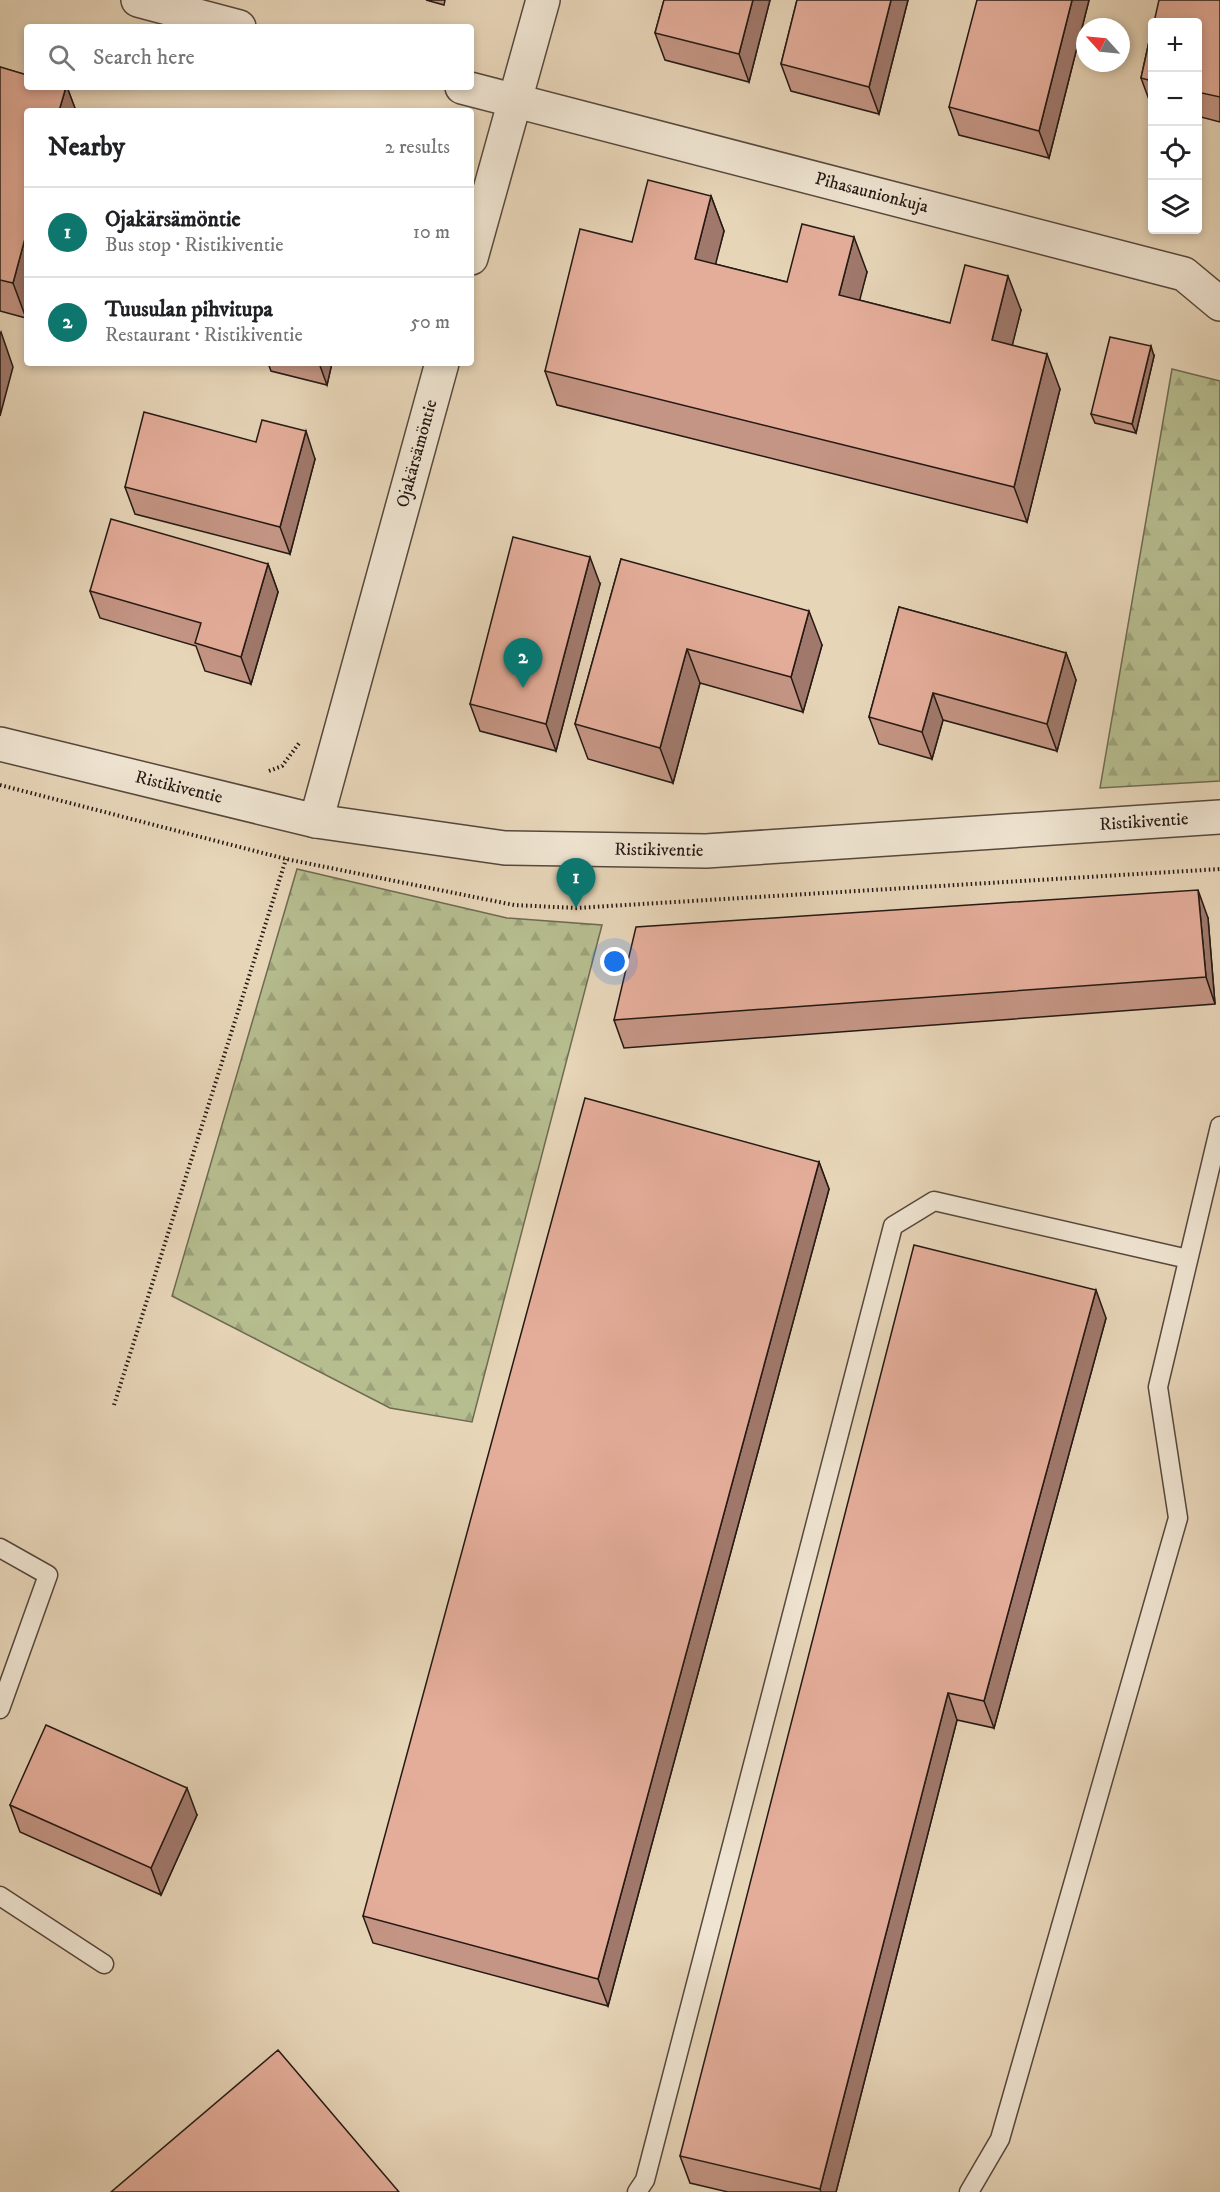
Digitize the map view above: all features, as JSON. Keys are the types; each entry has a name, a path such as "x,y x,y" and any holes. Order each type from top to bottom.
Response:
{"street":[{"path":"138,0 228,24"},
{"path":"474,247 543,0"},
{"name":"Pihasaunionkuja","path":"473,90 1184,274 1220,304"},
{"name":"Ojakärsämöntie","path":"316,821 441,366"},
{"name":"Ristikiventie","path":"0,744 316,821 505,848 706,851 1220,817"}],"lane":[{"path":"969,2192 1000,2139 1178,1518 1158,1387 1220,1126"},
{"path":"637,2192 645,2180 893,1226 934,1200 1188,1259"},
{"path":"0,1548 48,1575 0,1709"},
{"path":"0,1896 104,1964"}],"path":[{"path":"260,775 282,766 299,743 317,730 345,717"},
{"path":"114,1405 286,859"}],"green space":[{"path":"1172,369 1220,381 1220,781 1100,788"},
{"path":"297,869 507,918 602,925 472,1422 390,1408 172,1296"}],"building":[{"path":"664,0 753,0 739,54 655,33"},
{"path":"797,0 891,0 869,87 781,64"},
{"path":"977,0 1072,0 1039,131 949,107"},
{"path":"1159,0 1220,0 1220,97 1202,93 1202,18 1155,18"},
{"path":"1148,46 1148,80 1141,78"},
{"path":"0,67 24,74 24,90 65,90 60,108 24,108 24,242 13,283 0,280"},
{"path":"648,180 711,196 695,259 787,282 802,224 854,237 839,295 950,323 965,265 1008,276 992,340 1047,354 1014,487 545,371 580,229 632,242"},
{"path":"1110,337 1151,346 1132,424 1091,414"},
{"path":"144,412 256,442 262,420 306,431 280,527 125,487"},
{"path":"111,519 268,564 241,657 195,643 201,623 90,591"},
{"path":"513,537 590,557 546,724 470,704"},
{"path":"621,559 809,611 791,677 687,649 660,748 575,724"},
{"path":"899,607 1066,653 1047,724 933,693 922,732 869,717"},
{"path":"1198,890 1206,977 614,1020 636,927"},
{"path":"585,1098 819,1162 598,1979 363,1916"},
{"path":"914,1245 1096,1290 984,1701 948,1693 820,2189 680,2156"},
{"path":"46,1725 187,1788 151,1868 10,1805"},
{"path":"278,2050 399,2192 111,2192"}],"place":[{"name":"Tuusulan pihvitupa","path":"523,688"},
{"name":"Ojakärsämöntie","path":"576,908"}]}
